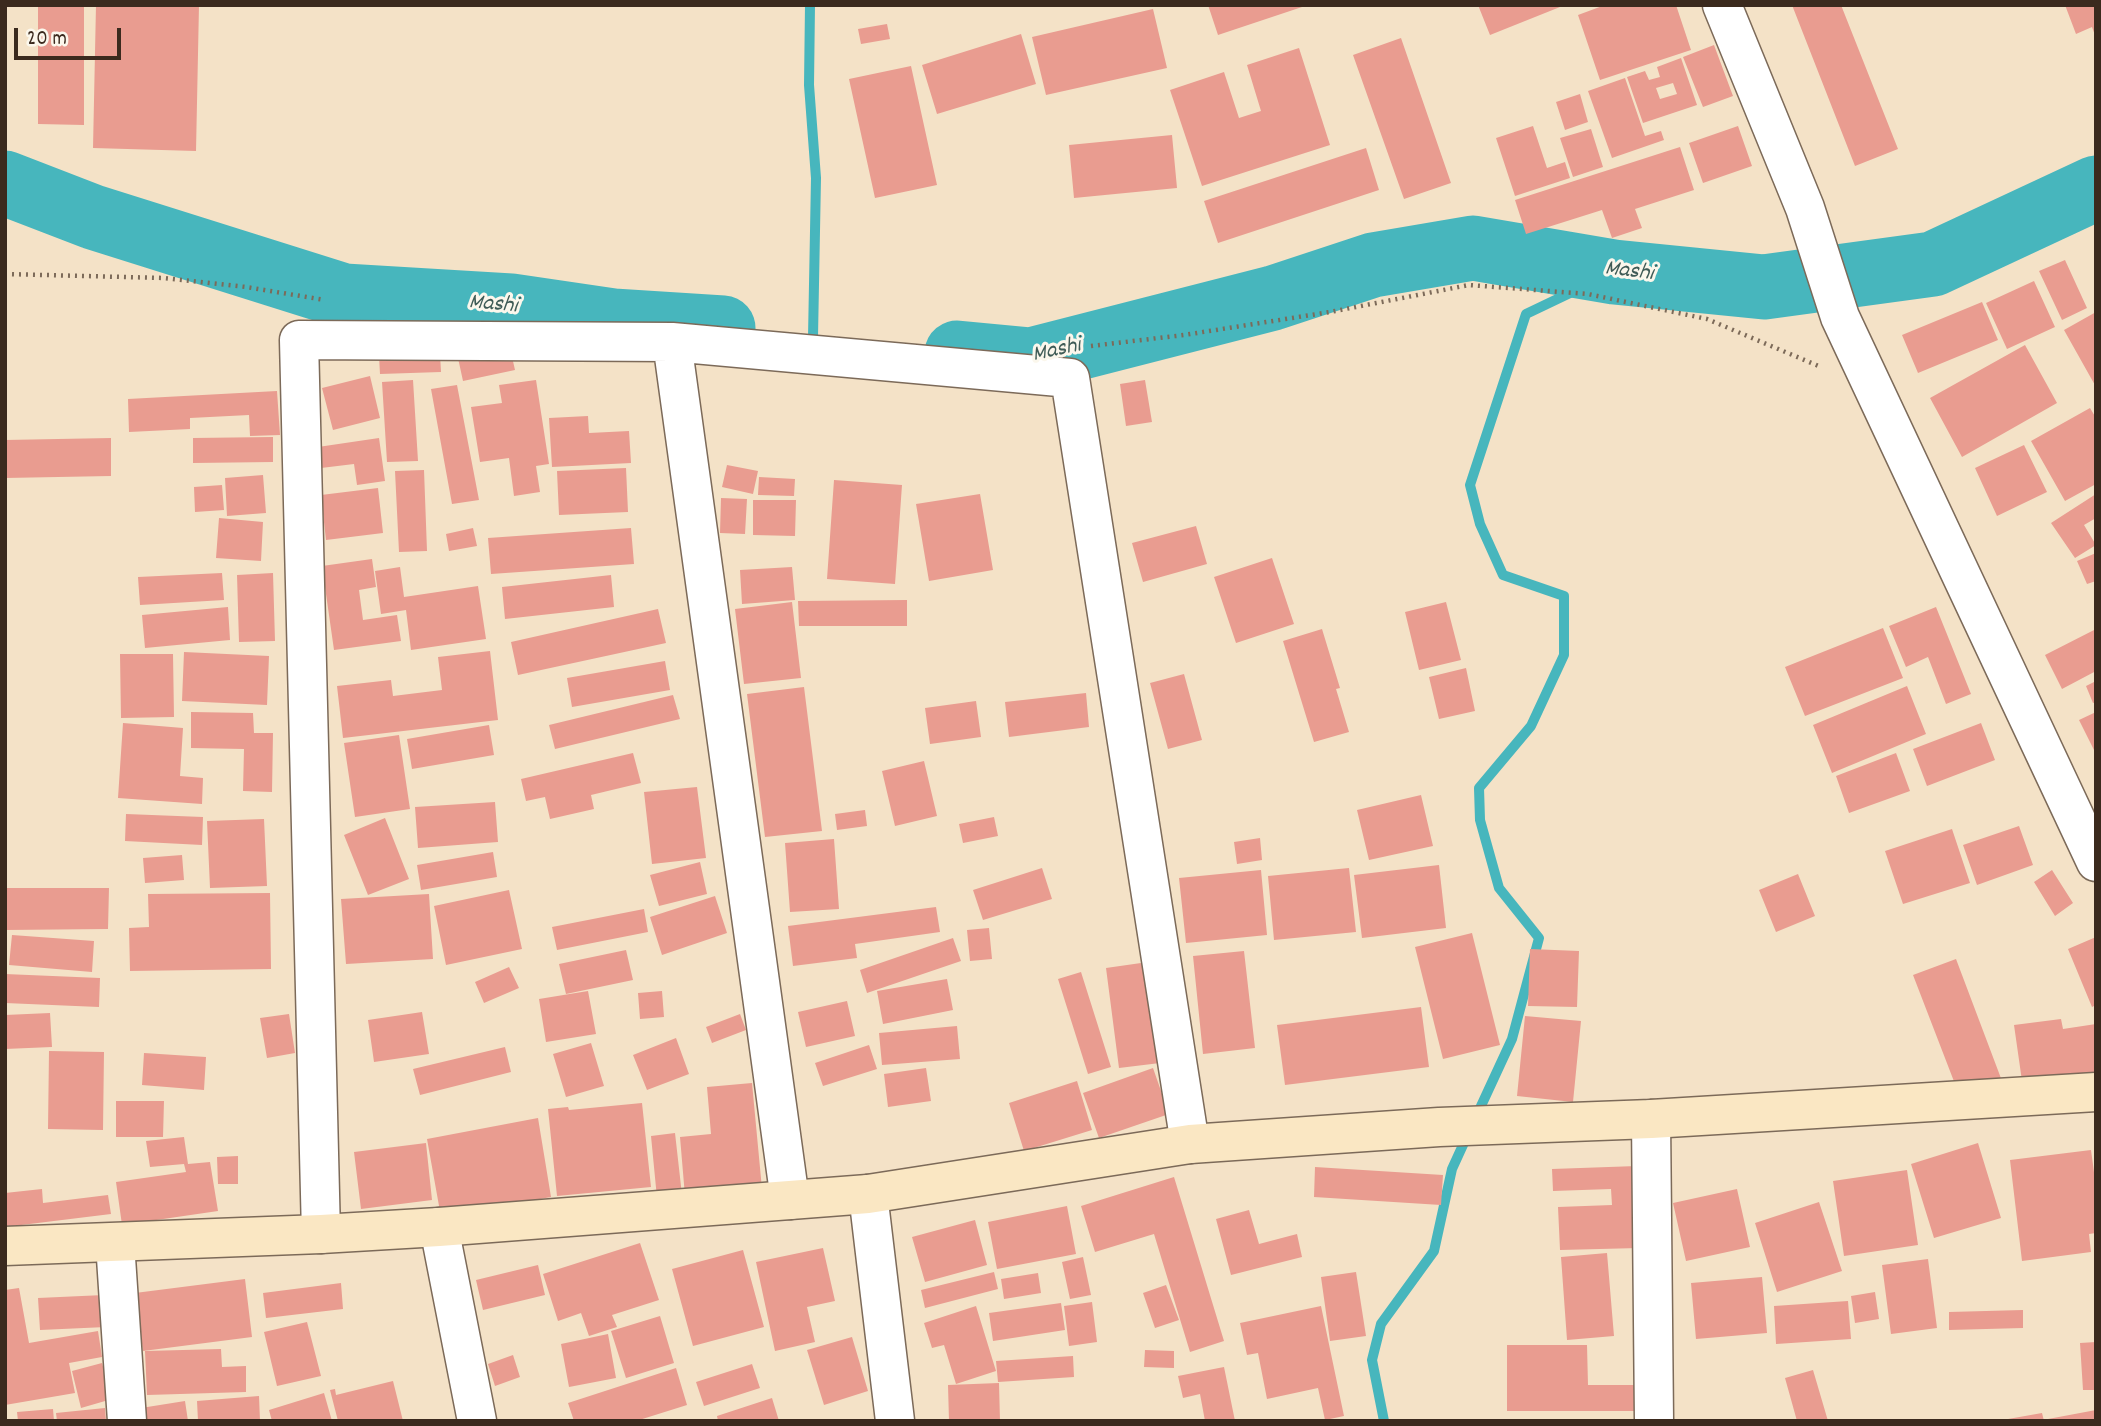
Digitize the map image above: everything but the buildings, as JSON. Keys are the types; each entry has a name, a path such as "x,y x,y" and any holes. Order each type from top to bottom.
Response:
{"street":[{"path":"1722,5 1805,208 1840,317 2096,862"},
{"path":"321,1234 299,340 672,342 1070,378 1190,1144"},
{"path":"672,342 790,1200"},
{"path":"5,1246 439,1227 868,1194 1190,1144 1439,1127 1651,1119 2096,1092"},
{"path":"1651,1119 1654,1421"},
{"path":"868,1194 895,1421"},
{"path":"439,1227 477,1421"},
{"path":"115,1242 127,1421"}],"path":[{"path":"5,274 164,278 246,287 327,301"},
{"path":"1081,347 1184,335 1330,312 1469,285 1588,294 1707,319 1823,368"}],"waterway":[{"path":"810,5 809,85 816,178 813,337"},
{"name":"Mashi","path":"5,183 93,217 344,296 511,306 613,321 723,328"},
{"name":"Mashi","path":"957,353 1031,360 1273,298 1373,265 1473,248 1614,272 1764,287 1933,264 2096,188"},
{"path":"1475,1119 1512,1039 1539,938 1499,888 1480,820 1479,788 1531,726 1564,655 1564,596 1503,575 1480,524 1470,485 1526,314 1614,272"},
{"path":"1384,1421 1372,1360 1381,1324 1434,1251 1452,1169 1468,1134"}]}
